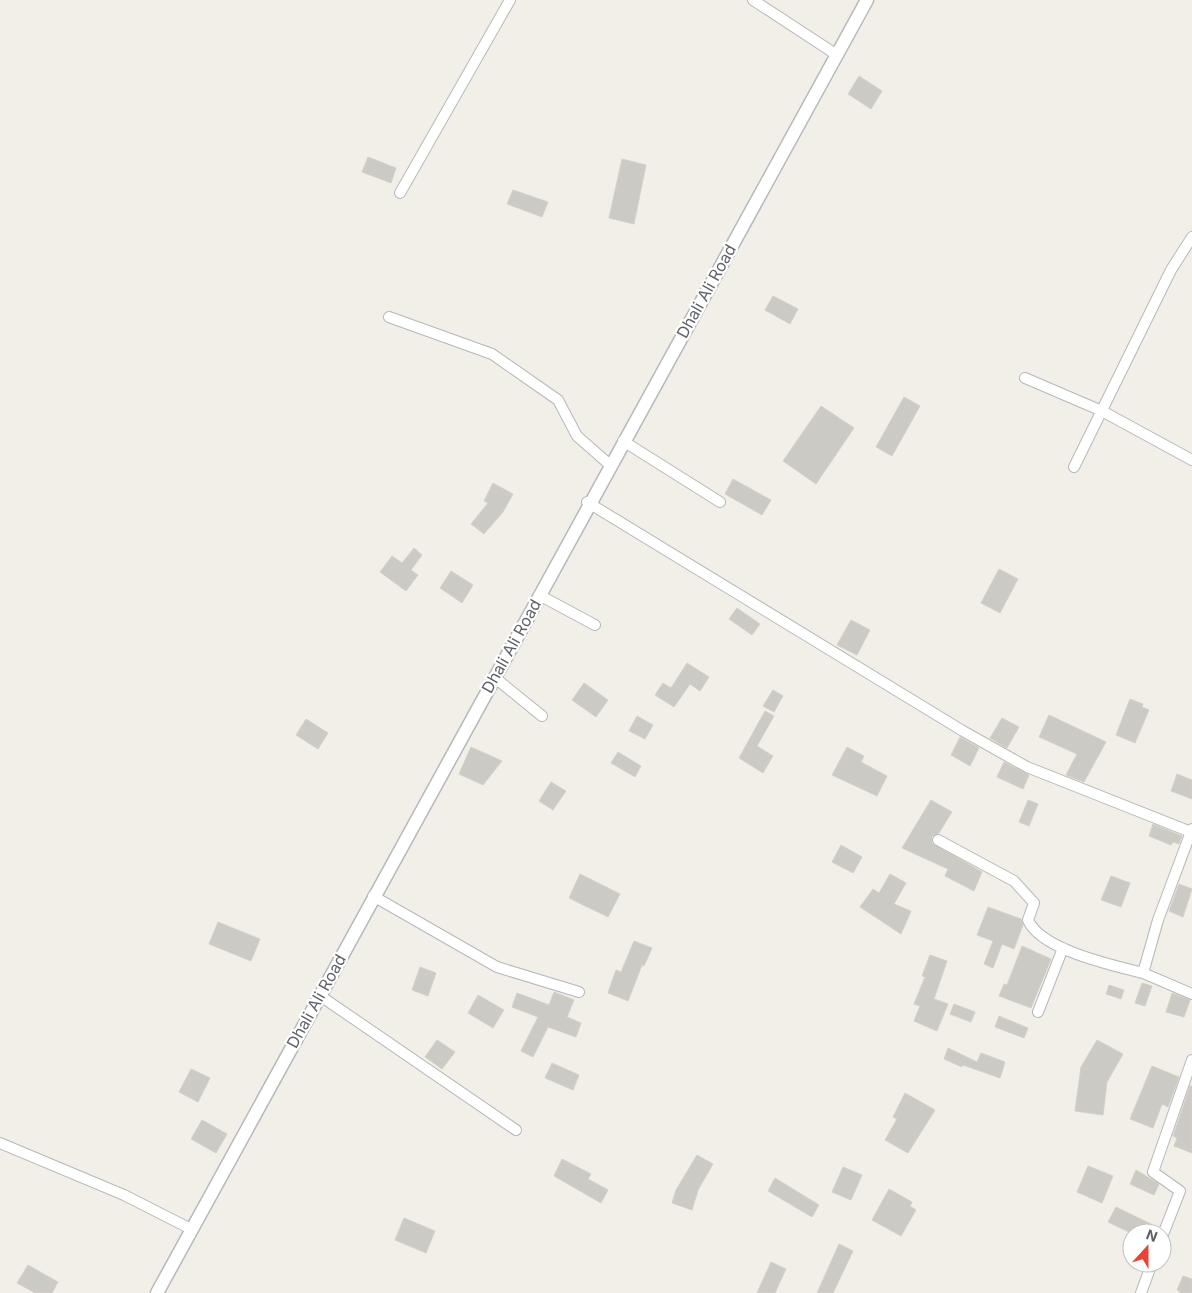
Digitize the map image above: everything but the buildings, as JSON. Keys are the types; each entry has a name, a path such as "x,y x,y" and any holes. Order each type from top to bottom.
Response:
{"street":[{"path":"400,193 510,0"},
{"path":"753,0 837,55"},
{"name":"Dhali Ali Road","path":"157,1293 588,502 610,466 867,0"},
{"path":"1074,467 1171,270 1192,237"},
{"path":"389,317 492,354 558,400 577,436 610,466"},
{"path":"1025,378 1102,411 1192,460"},
{"path":"623,441 720,502"},
{"path":"588,502 963,731 1027,766 1192,830 1158,920 1142,973"},
{"path":"538,595 595,625"},
{"path":"494,677 542,716"},
{"path":"938,840 1014,880 1034,903 1028,920 1032,929 1063,948 1100,963 1142,973 1192,994"},
{"path":"373,896 497,967 579,992"},
{"path":"1038,1012 1063,948"},
{"path":"319,995 516,1130"},
{"path":"1167,1223 1180,1191 1153,1172 1192,1060"},
{"path":"0,1143 124,1195 191,1229"},
{"path":"1140,1293 1148,1273"}]}
